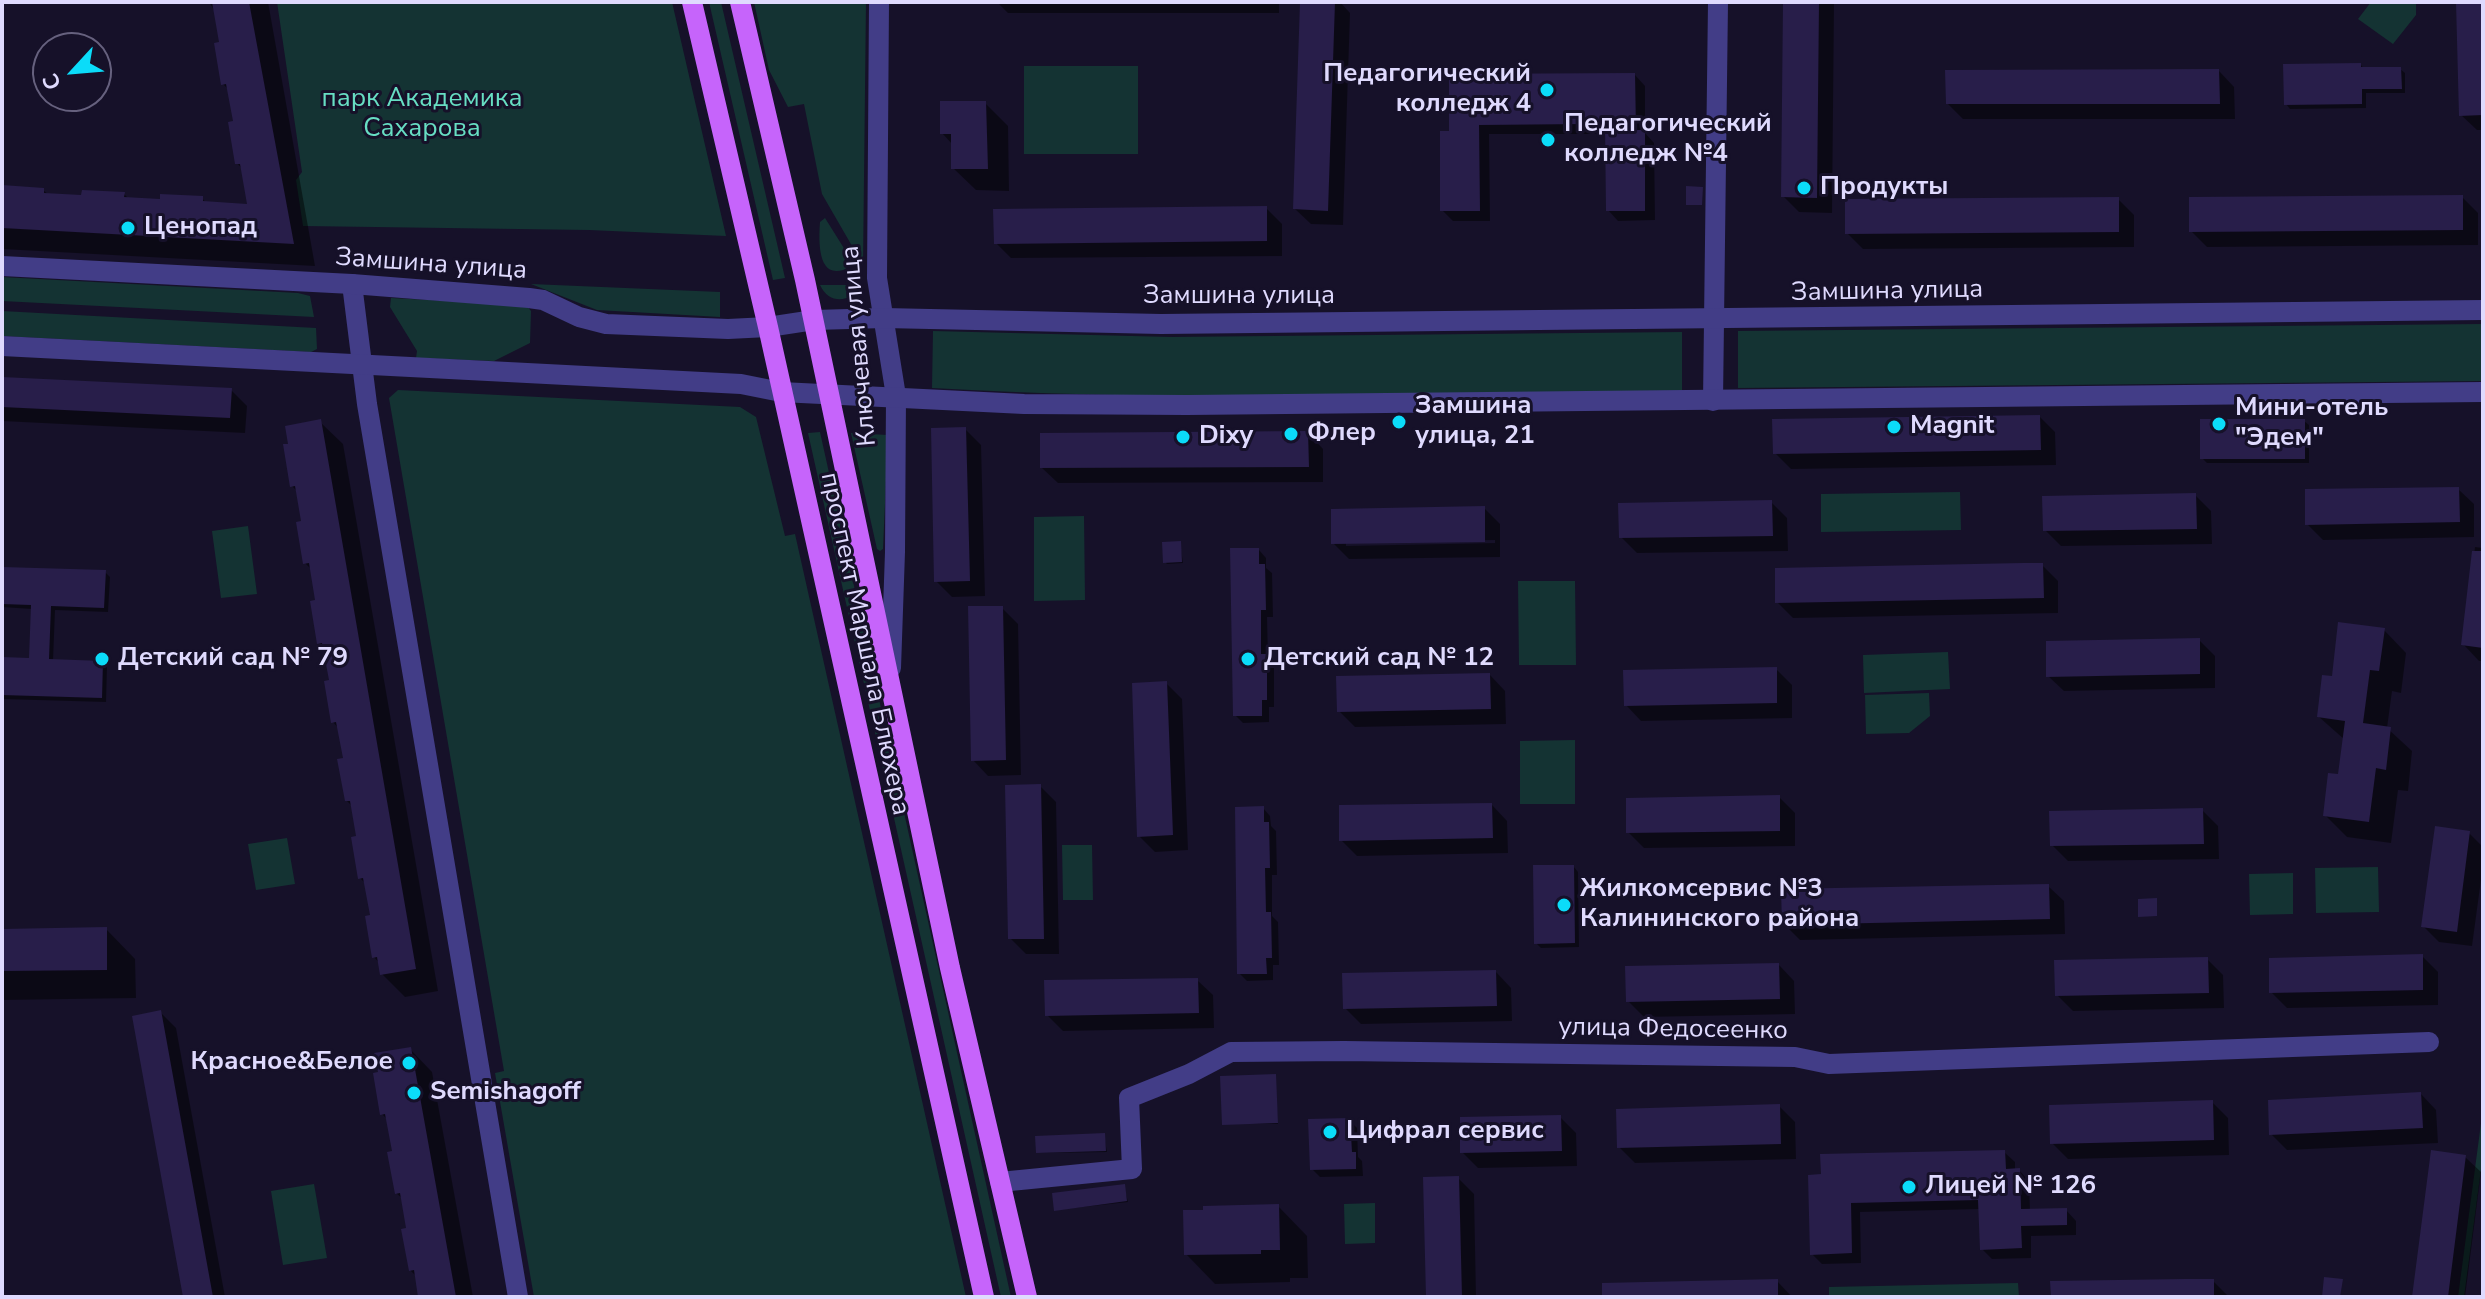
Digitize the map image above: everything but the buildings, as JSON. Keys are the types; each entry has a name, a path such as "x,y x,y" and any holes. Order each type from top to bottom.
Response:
{"main road":[{"name":"проспект Маршала Блюхера","path":"692,2 768,327 984,1297"},
{"name":"проспект Маршала Блюхера","path":"740,2 814,320 953,979 1027,1297"}],"street":[{"name":"Ключевая улица","path":"879,2 877,270 896,396 890,687"},
{"path":"1713,401 1718,2"},
{"name":"Замшина улица","path":"2,266 352,284 543,300 579,317 606,324 728,329 814,320 884,318 1161,324 2483,310"},
{"path":"352,284 361,365 518,1297"},
{"path":"2,346 741,384 781,392 1024,404 1713,401 2483,392"},
{"name":"улица Федосеенко","path":"1000,1182 1132,1169 1129,1098 1189,1074 1231,1052 1795,1057 1829,1064 2429,1042"}],"green space":[{"name":"парк Академика Сахарова","path":"277,2 672,2 726,236 589,230 303,226 296,180 302,172"},
{"path":"709,2 721,2 785,278 773,280"},
{"path":"754,2 866,2 863,265 822,194 804,104 788,107 769,70"},
{"path":"2371,2 2416,2 2416,15 2393,44 2358,19"},
{"path":"1024,66 1138,66 1138,154 1024,154"},
{"path":"825,218 852,261 842,270 830,270 823,260 820,222"},
{"path":"2,277 298,293 310,296 314,317 2,301"},
{"path":"531,284 720,292 720,317 597,310"},
{"path":"820,285 863,285 847,298 835,299"},
{"path":"391,298 526,305 531,311 530,343 494,361 416,358 417,351 390,307"},
{"path":"2,311 316,328 317,349 311,352 2,336"},
{"path":"2483,324 2483,381 1738,388 1738,331"},
{"path":"933,331 1171,337 1682,332 1682,391 1213,396 932,388"},
{"path":"398,390 740,407 756,417 785,536 795,534 966,1297 534,1297 495,1073 504,1071 389,398"},
{"path":"820,432 1011,1297 1001,1297 808,433"},
{"path":"851,433 888,435 883,549 880,551 877,549"},
{"path":"1960,492 1961,530 1821,532 1821,494"},
{"path":"1084,516 1085,600 1034,601 1034,517"},
{"path":"248,526 257,594 221,598 212,531"},
{"path":"1518,581 1575,581 1576,665 1519,665"},
{"path":"1948,652 1950,689 1864,693 1863,655"},
{"path":"1929,693 1930,716 1909,733 1866,734 1865,695"},
{"path":"1575,740 1575,804 1520,804 1520,741"},
{"path":"287,838 295,884 256,890 248,844"},
{"path":"1062,845 1092,845 1093,900 1063,900"},
{"path":"2378,867 2379,912 2316,913 2315,868"},
{"path":"2293,873 2293,914 2250,915 2249,874"},
{"path":"2483,1108 2483,1154 2464,1297 2458,1297"},
{"path":"314,1184 327,1258 283,1265 271,1191"},
{"path":"1375,1203 1375,1243 1345,1244 1344,1204"},
{"path":"2018,1283 2019,1297 1829,1297 1829,1287"}],"place":[{"name":"Педагогический колледж 4","path":"1547,90"},
{"name":"Педагогический колледж №4","path":"1548,140"},
{"name":"Продукты","path":"1804,188"},
{"name":"Ценопад","path":"128,228"},
{"name":"Замшина улица, 21","path":"1399,422"},
{"name":"Мини-отель \"Эдем\"","path":"2219,424"},
{"name":"Magnit","path":"1894,427"},
{"name":"Флер","path":"1291,434"},
{"name":"Dixy","path":"1183,437"},
{"name":"Детский сад № 79","path":"102,659"},
{"name":"Детский сад № 12","path":"1248,659"},
{"name":"Жилкомсервис №3 Калининского района","path":"1564,905"},
{"name":"Красное&Белое","path":"409,1063"},
{"name":"Semishagoff","path":"414,1093"},
{"name":"Цифрал сервис","path":"1330,1132"},
{"name":"Лицей № 126","path":"1909,1187"}]}
